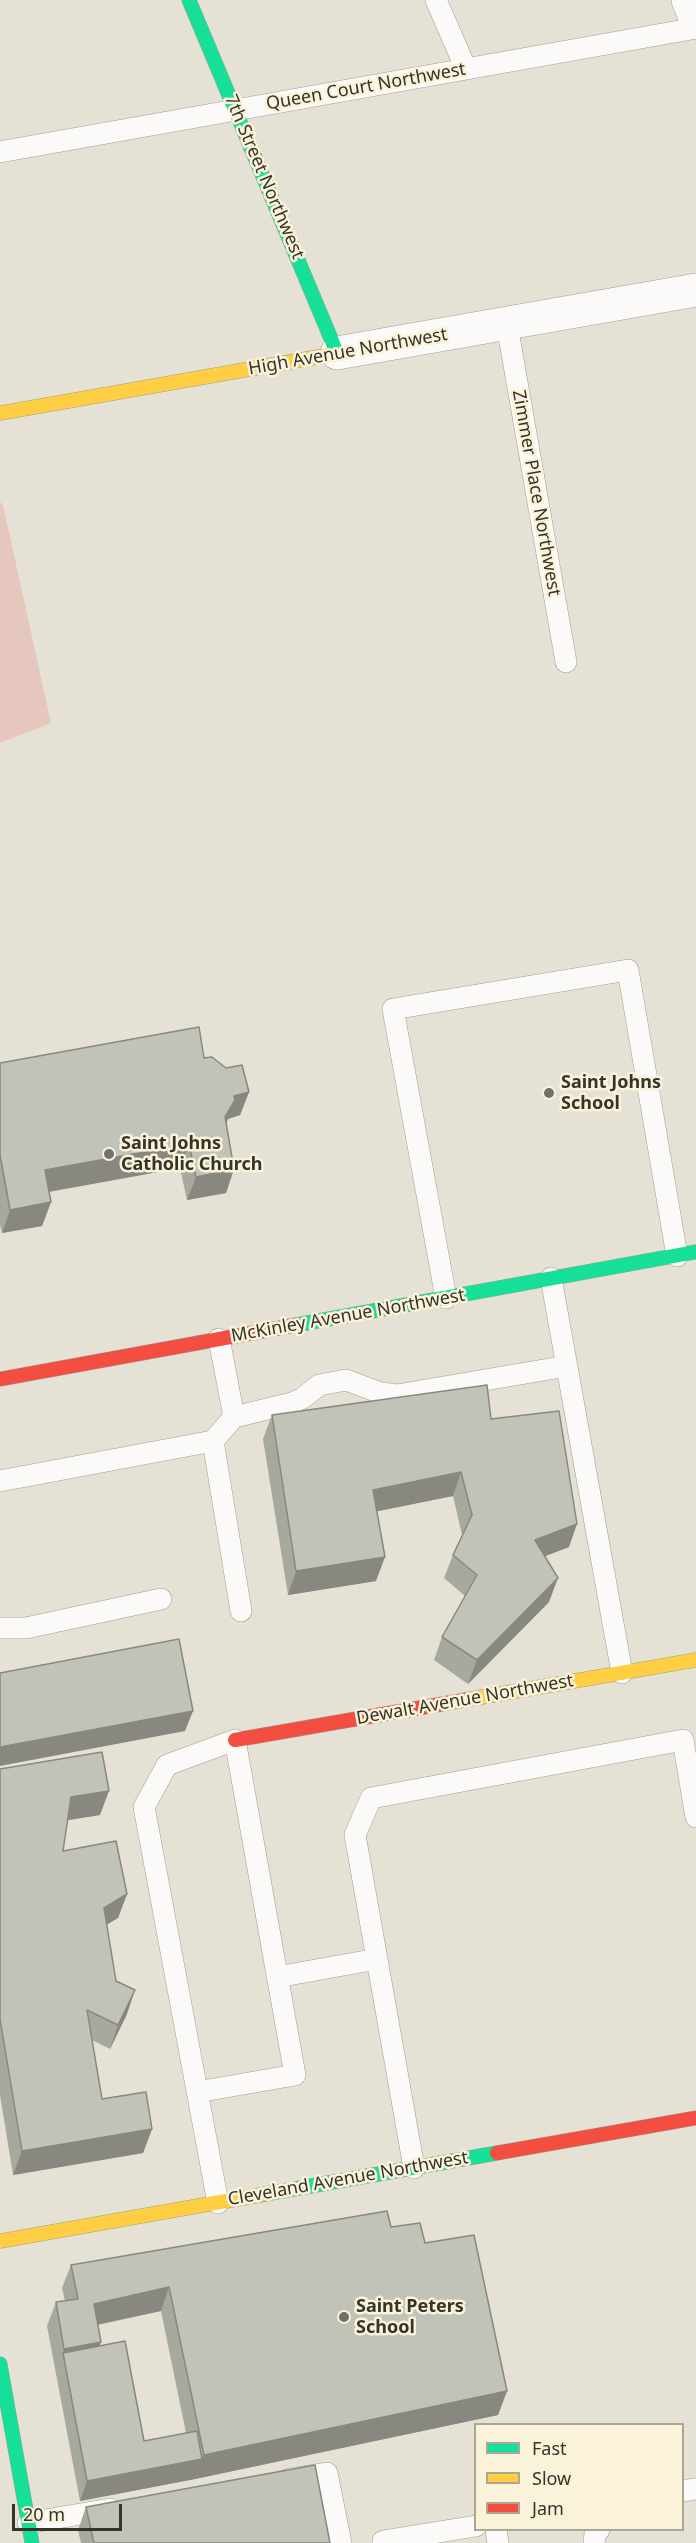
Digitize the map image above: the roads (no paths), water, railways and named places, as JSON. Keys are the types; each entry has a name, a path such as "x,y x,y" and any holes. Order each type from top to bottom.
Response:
{"main road":[{"name":"7th Street Northwest","path":"189,0 337,353"},
{"name":"High Avenue Northwest","path":"0,413 337,353"},
{"name":"McKinley Avenue Northwest","path":"0,1379 686,1254"},
{"name":"Dewalt Avenue Northwest","path":"235,1740 696,1660"},
{"name":"Cleveland Avenue Northwest","path":"0,2241 696,2118"},
{"path":"0,2364 30,2533"}],"street":[{"path":"688,0 696,20"},
{"name":"High Avenue Northwest","path":"337,353 507,325 696,290"}],"lane":[{"path":"436,0 466,69"},
{"name":"Queen Court Northwest","path":"0,152 696,28"},
{"name":"Zimmer Place Northwest","path":"507,325 566,662"},
{"path":"446,1298 393,1009 628,970 686,1254"},
{"path":"551,1278 622,1673"},
{"path":"219,1339 234,1417"},
{"path":"0,1480 213,1441 234,1417 292,1403 303,1398 319,1385 346,1380 381,1393 396,1395 567,1366"},
{"path":"213,1441 241,1611"},
{"path":"0,1628 26,1628 161,1599"},
{"path":"197,2092 295,2075 235,1740 167,1766 144,1807 197,2092 218,2203"},
{"path":"414,2168 355,1835 371,1798 683,1740 696,1817"},
{"path":"277,1977 377,1959"},
{"path":"270,2482 327,2473 341,2543"},
{"path":"30,2533 132,2505"},
{"path":"383,2541 474,2526"}],"place":[{"name":"Saint Johns School","path":"549,1093"},
{"name":"Saint Johns Catholic Church","path":"109,1154"},
{"name":"Saint Peters School","path":"344,2317"}]}
